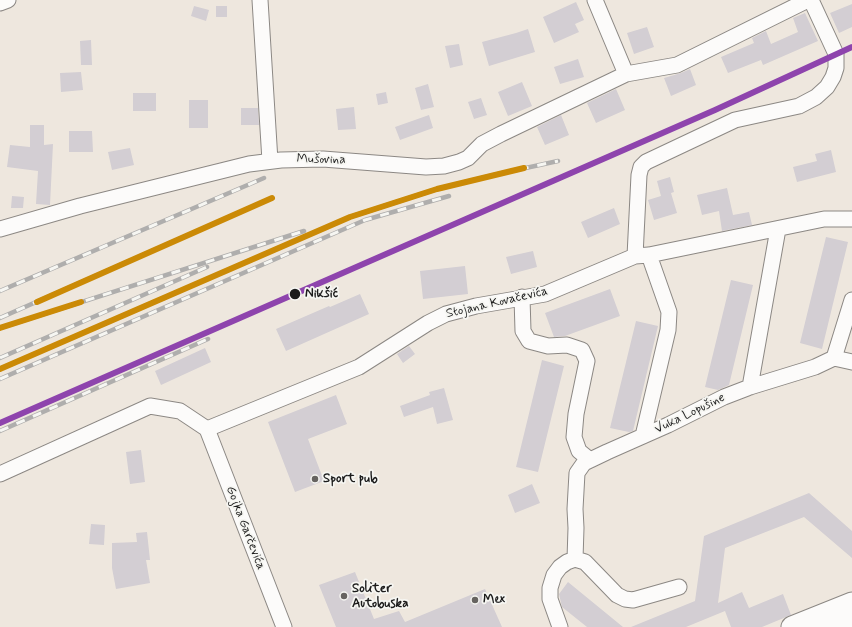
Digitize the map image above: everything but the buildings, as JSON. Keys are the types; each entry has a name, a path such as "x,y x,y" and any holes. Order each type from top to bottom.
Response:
{"main road":[{"path":"792,627 852,603"},
{"path":"831,627 852,618"}],"street":[{"path":"0,3 8,0"},
{"path":"260,0 270,161"},
{"path":"595,0 626,74"},
{"path":"643,436 668,330 669,312 642,256 639,175 641,167 646,162 735,120 799,106 816,97 827,87 833,78 836,68 836,54 809,0"},
{"name":"Mušovina","path":"0,229 80,206 249,164 270,161 323,159 426,167 444,166 459,162 468,158 482,144 626,74 677,65 809,0"},
{"name":"Stojana Kovačevića","path":"207,429 359,367 428,323 446,314 476,306 545,294 642,256 824,219 852,219"},
{"path":"750,386 778,229"},
{"path":"522,297 523,331 529,341 548,346 567,345 582,350 587,361 576,414 574,437 579,451 590,460"},
{"path":"852,300 834,358 852,362"},
{"name":"Vuka Lopušine","path":"575,559 577,474 584,463 750,386 815,367 834,358"},
{"path":"0,474 150,406 180,411 207,429"},
{"name":"Gojka Garčevića","path":"207,429 284,627"},
{"path":"560,627 550,599 550,588 554,576 560,567 575,559 585,562 617,594 625,599 633,600 679,587"}],"railway":[{"path":"299,292 715,110 852,47"},
{"path":"0,369 350,217 437,189 558,161"},
{"path":"0,291 264,178"},
{"path":"0,379 365,220 449,196"},
{"path":"0,318 272,198"},
{"path":"0,328 304,231"},
{"path":"0,358 207,267"},
{"path":"0,431 208,339"}],"transit line":[{"path":"0,423 715,110 852,47"},
{"path":"0,369 350,217 437,189 524,168"},
{"path":"37,302 272,198"},
{"path":"0,328 81,302"}],"place":[{"name":"Nikšić","path":"295,294"},
{"name":"Sport pub","path":"315,479"},
{"name":"Soliter Autobuska","path":"344,596"},
{"name":"Mex","path":"475,600"}]}
